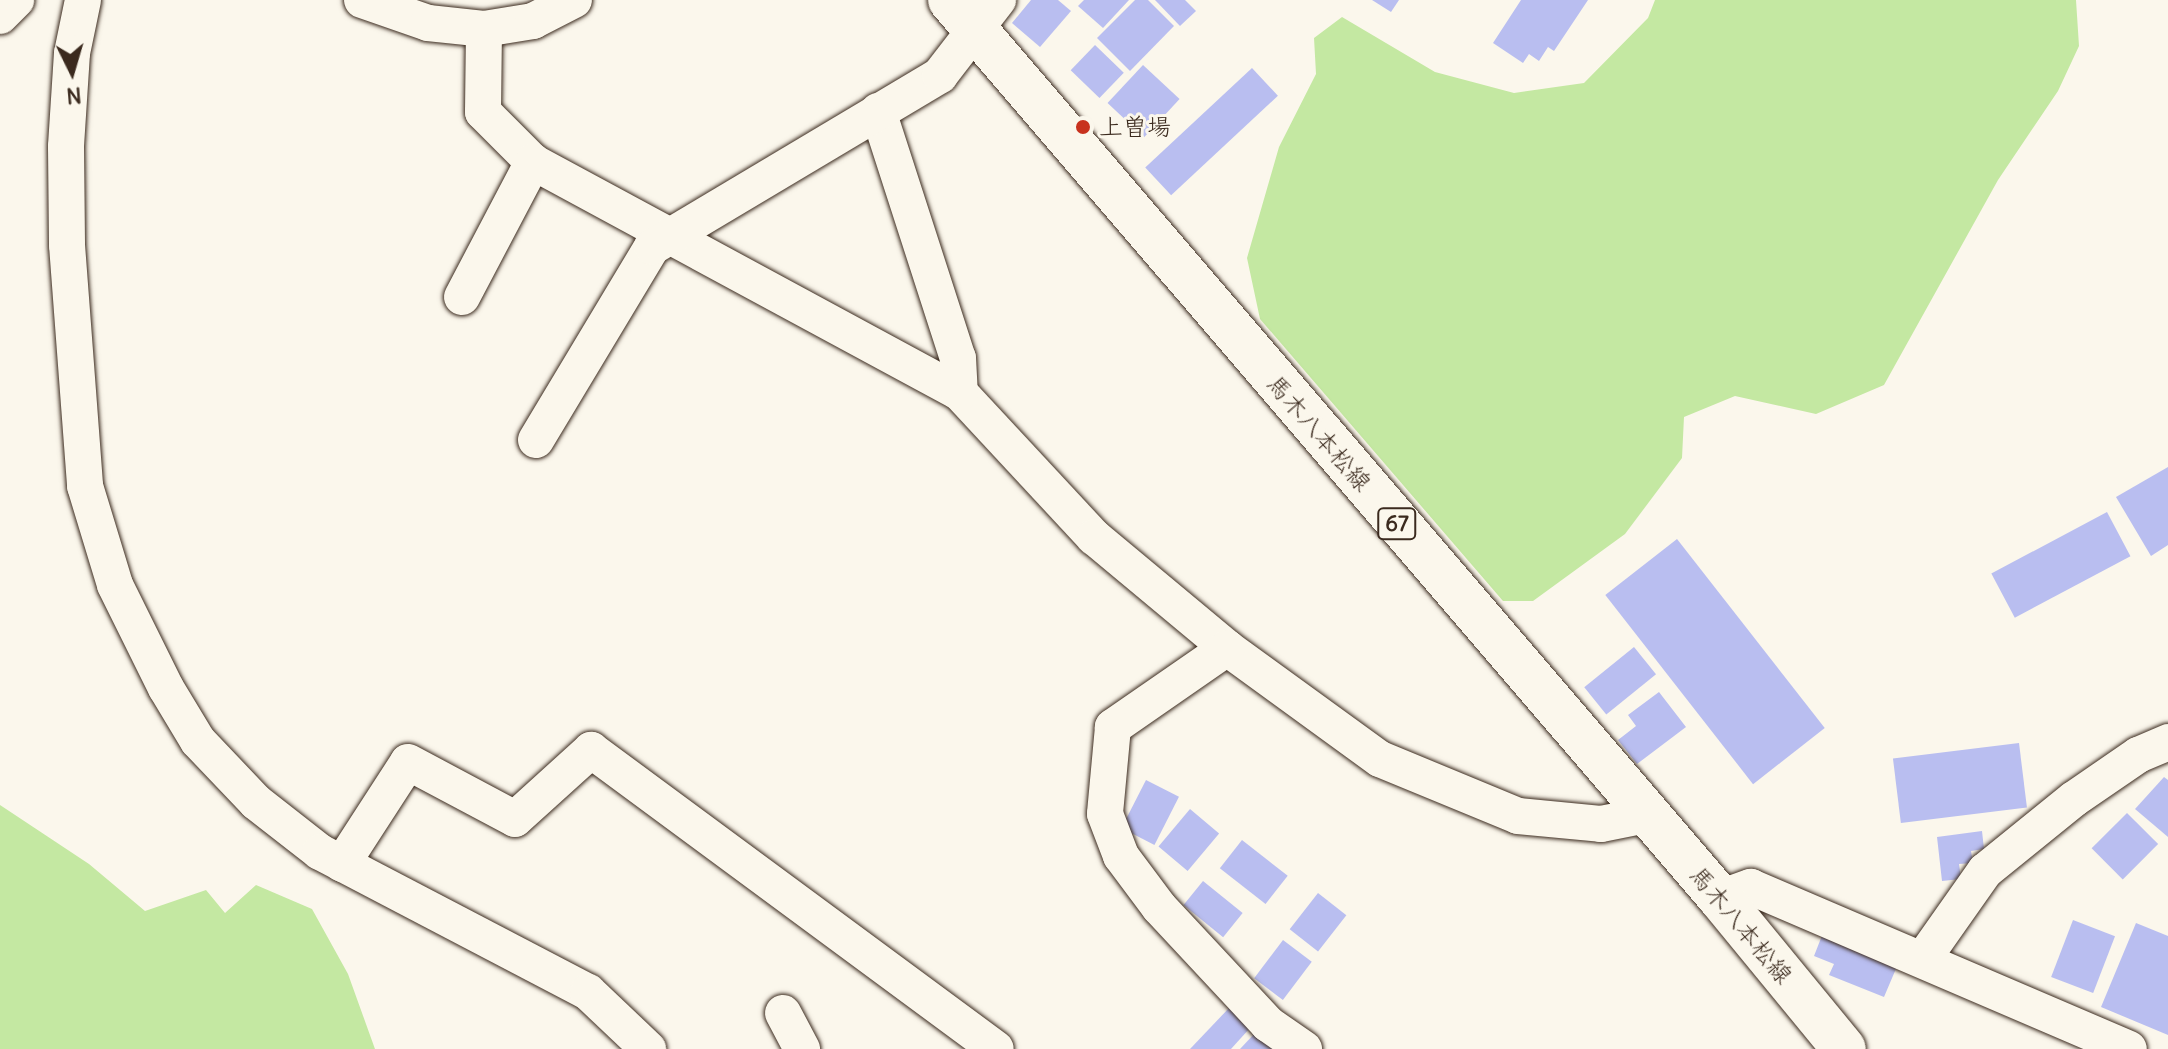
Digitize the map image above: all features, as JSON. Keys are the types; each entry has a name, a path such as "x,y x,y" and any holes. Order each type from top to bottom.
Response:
{"main road":[{"name":"馬木八本松線","path":"975,11 1844,1049"}],"street":[{"path":"0,16 16,0"},
{"path":"83,0 72,53 67,245 85,486 115,585 198,741 256,802 342,864 588,992 648,1049"},
{"path":"362,0 428,23 484,29 533,21 574,0"},
{"path":"536,440 652,247 669,234 940,75 975,11"},
{"path":"484,29 483,112 533,162 960,393 1094,537 1227,648 1380,759 1518,816 1601,824 1647,815"},
{"path":"878,111 958,358 960,393"},
{"path":"462,297 533,162"},
{"path":"1227,648 1113,727 1105,814 1121,856 1159,907 1268,1024 1304,1049"},
{"path":"1923,959 1985,871 2074,799 2138,755 2168,742"},
{"path":"342,864 408,762 515,819 591,750 996,1049"},
{"path":"1720,898 1751,887 2129,1049"},
{"path":"783,1013 802,1049"}],"green space":[{"path":"1655,0 2076,0 2079,46 2058,91 1998,180 1884,385 1816,414 1735,396 1684,417 1682,458 1625,534 1533,601 1503,601 1260,319 1247,258 1279,147 1316,74 1314,38 1342,17 1435,72 1514,93 1584,83 1648,18"},
{"path":"0,805 89,864 145,911 206,890 225,913 256,885 312,909 348,974 375,1049 0,1049"}],"building":[{"path":"1031,0 1058,0 1071,11 1040,47 1012,23"},
{"path":"1084,0 1129,0 1103,28 1078,6"},
{"path":"1135,0 1148,0 1174,26 1130,71 1097,38"},
{"path":"1155,0 1185,0 1196,11 1180,26"},
{"path":"1372,0 1399,0 1391,12"},
{"path":"1521,0 1588,0 1554,51 1548,47 1539,61 1529,54 1523,63 1493,43"},
{"path":"1095,45 1124,73 1099,98 1071,70"},
{"path":"1143,65 1180,99 1144,137 1108,103"},
{"path":"1252,68 1278,96 1171,195 1145,168"},
{"path":"2168,467 2168,545 2151,556 2116,497"},
{"path":"2107,512 2130,556 2015,618 1991,574"},
{"path":"1677,539 1825,728 1753,784 1605,595"},
{"path":"1634,647 1656,674 1606,714 1584,687"},
{"path":"1659,692 1686,727 1637,764 1618,740 1636,726 1628,715"},
{"path":"2019,743 2027,808 1901,823 1893,758"},
{"path":"2164,777 2168,780 2168,837 2135,809"},
{"path":"1146,780 1179,797 1154,845 1121,828"},
{"path":"1190,809 1219,833 1188,871 1159,847"},
{"path":"2127,813 2158,844 2123,879 2092,848"},
{"path":"1982,831 1984,849 1971,851 1973,863 1959,864 1961,879 1942,881 1937,837"},
{"path":"1242,840 1288,876 1266,904 1220,868"},
{"path":"1203,881 1243,913 1223,937 1183,905"},
{"path":"1318,893 1346,915 1318,951 1290,929"},
{"path":"2073,920 2115,936 2093,993 2051,977"},
{"path":"2136,923 2168,936 2168,1035 2101,1007"},
{"path":"1823,933 1898,964 1884,997 1829,975 1834,964 1814,956"},
{"path":"1283,940 1312,962 1283,1000 1254,978"},
{"path":"1229,1008 1250,1028 1231,1049 1190,1049"},
{"path":"1256,1032 1275,1049 1240,1049"}],"place":[{"name":"上曽場","path":"1083,127"}]}
